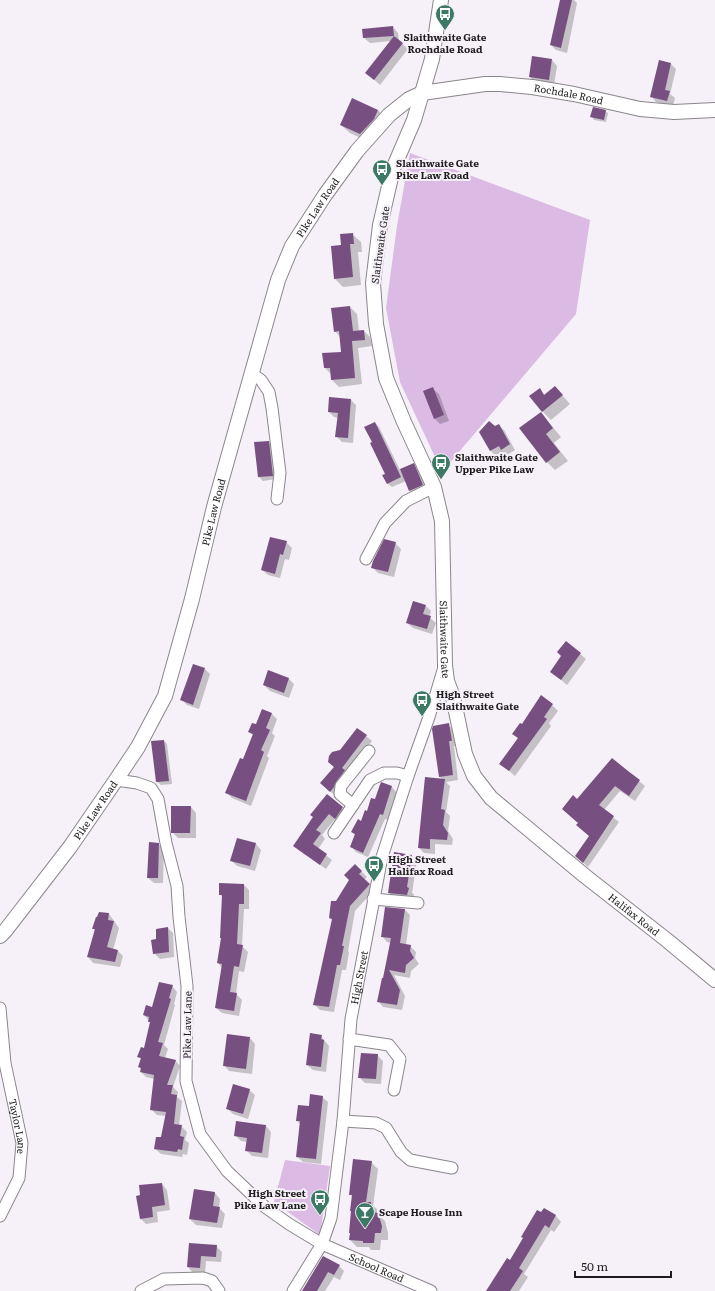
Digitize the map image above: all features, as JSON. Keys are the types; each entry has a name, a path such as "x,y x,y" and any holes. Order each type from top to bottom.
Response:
{"street":[{"name":"Slaithwaite Gate","path":"441,0 432,59 414,120 393,169 380,225 374,283 376,324 386,378 404,422 434,487 442,521 445,665 447,681 453,697 465,754 474,776 491,798 552,849"},
{"name":"Rochdale Road","path":"422,93 485,84 500,84 532,87 574,94 640,109 674,112 715,110"},
{"name":"Pike Law Road","path":"0,936 70,846 116,780 138,747 165,696 195,586 214,507 251,373 278,280 292,246 357,151 389,115 409,99 422,93"},
{"path":"251,373 261,380 269,392 280,474 277,499"},
{"path":"366,559 385,523 406,501 434,487"},
{"name":"High Street","path":"293,1291 322,1244 331,1218 343,1121 351,1019 373,899 382,857 445,665"},
{"path":"353,805 340,794 341,786 370,751"},
{"path":"334,833 370,780 384,772 408,776"},
{"name":"Pike Law Lane","path":"116,780 137,783 151,788 158,799 166,843 177,886 187,986 186,1081 200,1134 227,1171 265,1207 322,1244"},
{"name":"Halifax Road","path":"552,849 715,980"},
{"path":"373,899 418,903"},
{"name":"Taylor Lane","path":"0,1008 5,1063 22,1143 19,1178 0,1216"},
{"path":"349,1039 389,1045 400,1058 394,1090"},
{"path":"343,1121 376,1123 386,1128 401,1152 410,1160 452,1168"},
{"name":"School Road","path":"322,1244 431,1291"},
{"path":"141,1291 164,1279 203,1278 212,1281 219,1291"}],"shaded area":[{"path":"410,153 590,220 576,314 442,472 400,382 386,308 397,226"},
{"path":"285,1160 330,1166 320,1235 274,1202"}],"building":[{"path":"560,0 572,0 561,48 550,45"},
{"path":"393,26 394,36 363,38 362,29"},
{"path":"394,36 403,43 374,80 365,73"},
{"path":"532,56 552,59 549,80 529,77"},
{"path":"659,60 671,63 665,90 670,91 667,101 650,97"},
{"path":"352,98 378,110 374,119 360,134 340,125"},
{"path":"593,107 606,110 604,120 590,117"},
{"path":"353,233 354,244 350,244 353,277 334,279 331,246 341,245 340,234"},
{"path":"350,306 353,331 364,330 365,340 352,341 355,378 331,380 330,368 324,368 322,353 341,352 339,331 334,332 331,308"},
{"path":"555,386 563,395 542,412 529,396 540,388 544,395"},
{"path":"433,387 444,415 434,419 423,391"},
{"path":"329,397 351,399 348,438 335,437 338,413 328,412"},
{"path":"541,412 553,428 546,434 560,452 546,463 519,428"},
{"path":"489,421 495,426 499,424 510,444 501,450 499,446 490,451 479,432"},
{"path":"375,422 401,477 387,484 382,475 385,474 364,427"},
{"path":"269,441 273,476 258,477 254,442"},
{"path":"414,463 423,485 409,491 400,469"},
{"path":"270,537 287,541 283,555 280,554 275,574 261,570"},
{"path":"384,539 396,542 388,572 371,568"},
{"path":"413,601 426,605 423,614 431,616 427,629 406,623"},
{"path":"566,641 581,653 561,680 550,672 561,656 557,652"},
{"path":"193,664 205,668 193,705 180,700"},
{"path":"268,670 289,678 284,693 263,685"},
{"path":"541,695 553,704 544,717 547,719 509,771 499,764 518,738 512,734 520,723 522,724"},
{"path":"262,709 272,713 266,728 270,730 261,750 264,752 246,801 225,793 240,758 243,759 253,734 248,732 252,723 256,724"},
{"path":"449,723 452,741 449,741 453,775 439,777 432,729 433,726"},
{"path":"357,728 367,735 342,768 345,770 330,792 320,783 334,767 328,762 329,756 332,752 340,750"},
{"path":"164,740 169,781 156,782 151,741"},
{"path":"612,758 640,780 629,796 615,786 599,805 614,816 583,863 575,856 589,836 576,825 578,823 562,809 573,795 577,799"},
{"path":"425,777 445,779 441,809 445,810 443,825 448,833 447,840 430,839 430,849 418,848"},
{"path":"381,782 392,786 383,815 380,814 363,853 350,847 355,834 351,832 358,819 361,821 365,810 367,811 371,798 375,799"},
{"path":"327,794 343,807 335,819 329,814 316,830 321,833 313,844 327,854 320,865 293,846 313,817 310,815"},
{"path":"171,806 191,806 190,833 171,833"},
{"path":"237,838 256,843 250,866 230,861"},
{"path":"149,842 159,843 158,878 147,878"},
{"path":"394,852 412,855 407,895 388,893"},
{"path":"355,864 362,871 359,874 370,884 350,906 342,946 344,946 340,965 337,965 329,1007 313,1005 332,919 329,918 331,901 336,901 349,880 344,875"},
{"path":"219,883 244,884 244,904 239,904 237,944 243,945 239,967 234,966 230,992 237,993 234,1011 215,1008 222,964 217,963 221,938 222,895 219,895"},
{"path":"385,907 405,909 400,943 411,945 410,951 414,958 406,965 405,973 389,970 400,990 397,1005 377,1002 391,938 381,937"},
{"path":"99,912 109,913 108,920 114,921 107,947 118,950 115,962 87,957 95,929 92,929"},
{"path":"168,927 169,952 153,954 151,940 156,939 156,929"},
{"path":"159,982 173,985 169,998 171,999 158,1042 163,1043 159,1056 176,1060 167,1085 173,1085 171,1094 177,1095 174,1124 182,1125 180,1136 184,1137 182,1150 178,1149 177,1152 154,1149 156,1137 161,1137 166,1112 150,1110 154,1075 140,1072 141,1068 138,1067 141,1058 137,1057 141,1047 144,1048 150,1022 148,1022 149,1017 143,1015 146,1005 152,1007"},
{"path":"310,1033 322,1035 321,1039 324,1040 321,1067 306,1065"},
{"path":"227,1034 250,1037 246,1069 223,1066"},
{"path":"361,1053 378,1054 376,1079 358,1078"},
{"path":"233,1084 250,1089 243,1114 226,1109"},
{"path":"310,1094 323,1096 316,1159 296,1157 300,1121 296,1121 298,1105 309,1106"},
{"path":"236,1121 266,1125 262,1153 245,1151 247,1138 234,1136"},
{"path":"353,1159 372,1161 366,1202 371,1202 370,1212 378,1213 382,1226 381,1233 375,1233 374,1243 363,1243 363,1241 349,1240 352,1195 349,1195"},
{"path":"162,1183 165,1205 152,1207 153,1217 140,1219 136,1196 140,1195 139,1185"},
{"path":"194,1189 215,1192 213,1206 220,1207 217,1223 189,1219"},
{"path":"544,1208 556,1215 549,1228 545,1225 519,1268 523,1271 510,1291 486,1291 507,1258 510,1260 523,1238 521,1237 537,1210 541,1212"},
{"path":"189,1243 217,1245 216,1257 201,1256 200,1268 187,1267"},
{"path":"323,1256 340,1265 334,1275 328,1272 317,1291 302,1291"}],"place":[{"name":"Slaithwaite Gate Rochdale Road","path":"445,31"},
{"name":"Slaithwaite Gate Pike Law Road","path":"382,186"},
{"name":"Slaithwaite Gate Upper Pike Law","path":"441,480"},
{"name":"High Street Slaithwaite Gate","path":"422,717"},
{"name":"High Street Halifax Road","path":"374,882"},
{"name":"High Street Pike Law Lane","path":"320,1216"},
{"name":"Scape House Inn","path":"365,1229"}]}
